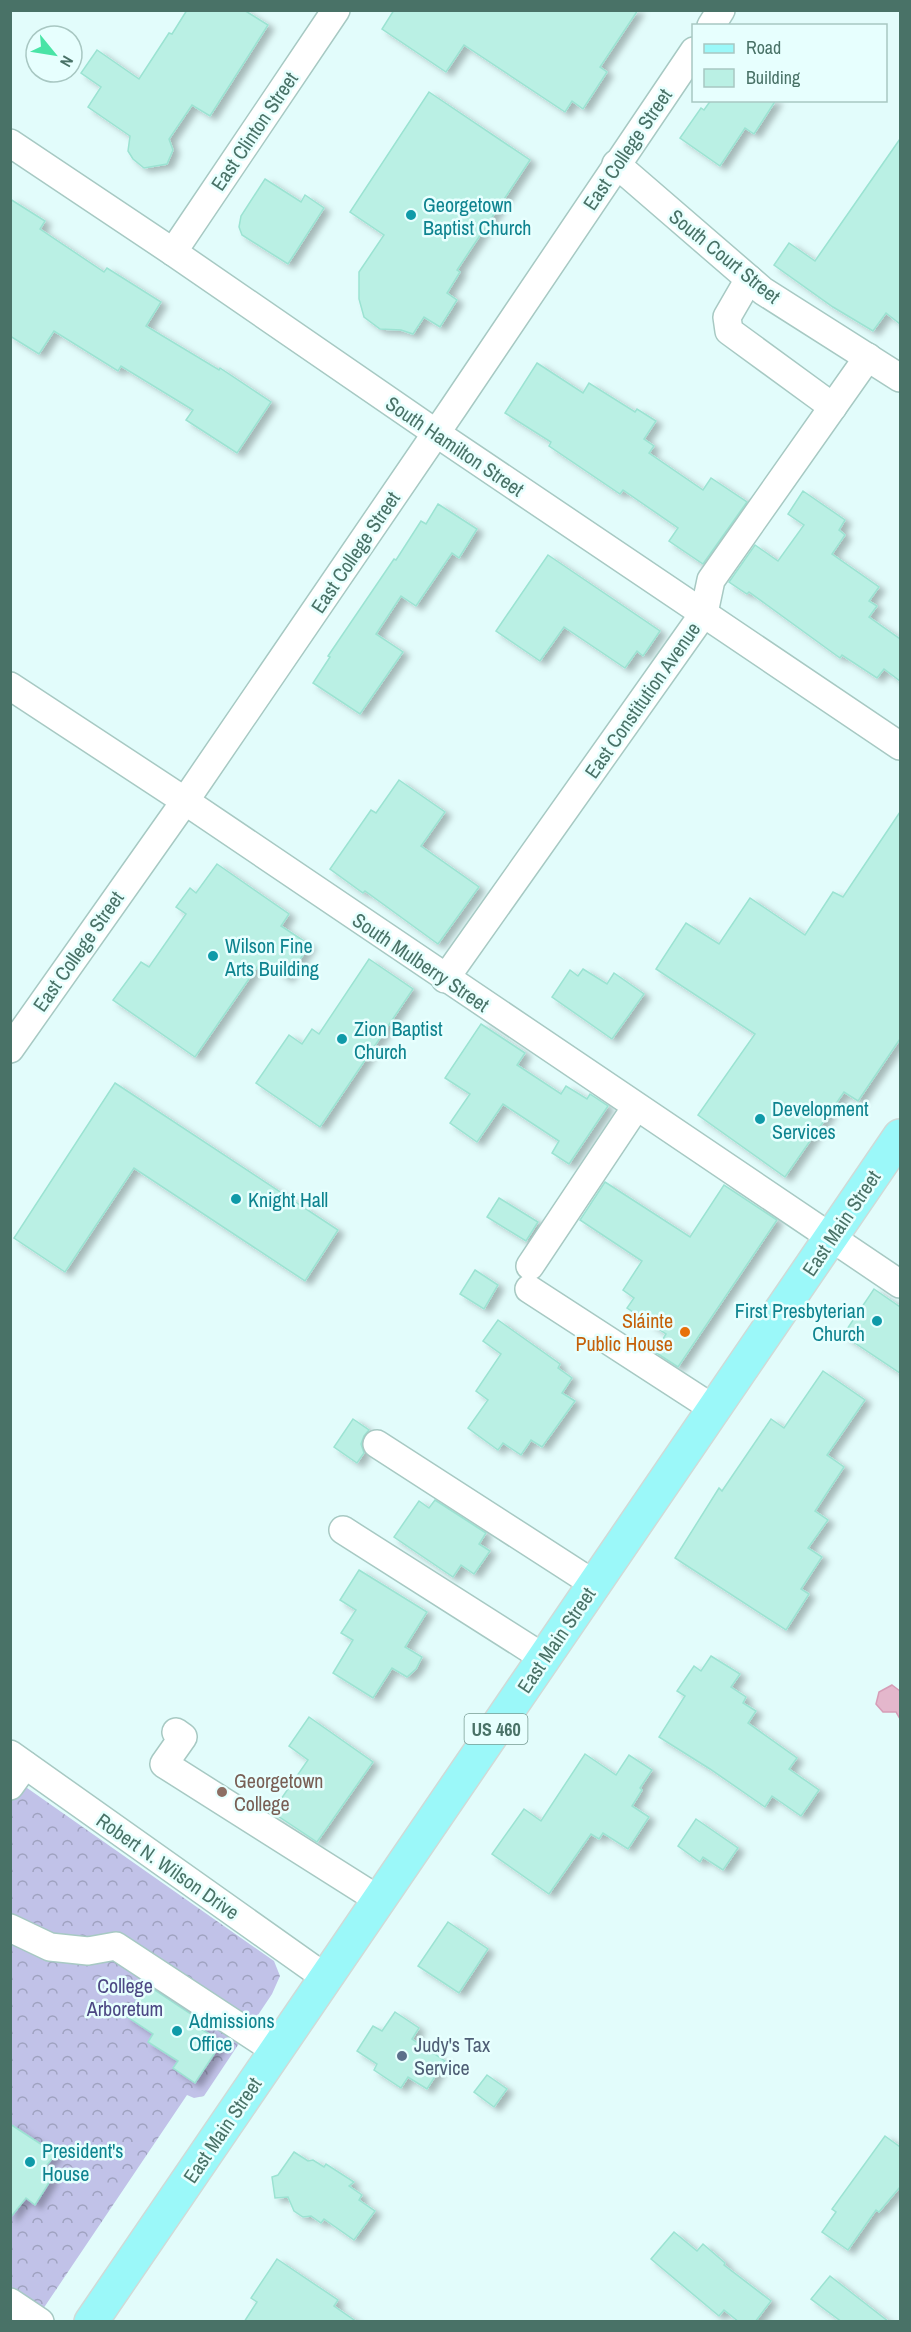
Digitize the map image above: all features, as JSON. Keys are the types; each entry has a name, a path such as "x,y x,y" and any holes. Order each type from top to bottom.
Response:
{"main road":[{"name":"East Main Street","path":"91,2322 900,1136"}],"street":[{"name":"East Clinton Street","path":"173,252 336,10"},
{"path":"712,24 721,10"},
{"name":"East College Street","path":"10,1048 184,801 436,434 692,52"},
{"name":"South Hamilton Street","path":"10,143 173,252 436,434 900,746"},
{"name":"South Court Street","path":"616,164 763,291 900,378"},
{"path":"749,279 727,317 729,331 833,407"},
{"name":"East Constitution Avenue","path":"445,978 704,613 711,580 868,357"},
{"name":"South Mulberry Street","path":"10,686 900,1284"},
{"path":"636,1107 530,1277 714,1409"},
{"path":"377,1444 594,1584"},
{"path":"343,1530 544,1658"},
{"path":"176,1731 183,1737 165,1764 379,1900"},
{"name":"Robert N. Wilson Drive","path":"15,1769 326,1978"},
{"path":"10,1928 50,1947 88,1951 116,1946 276,2051"},
{"path":"10,2302 40,2322"}],"green space":[{"name":"College Arboretum","path":"10,1776 274,1961 280,1976 272,1994 204,2096 194,2098 187,2095 41,2312 11,2291"}],"shaded area":[{"path":"892,1685 900,1691 900,1719 896,1712 883,1712 876,1704 879,1692"}],"building":[{"path":"187,10 244,10 268,25 210,116 192,105 169,139 173,150 167,164 144,168 133,159 128,151 130,136 88,107 101,87 84,75 84,69 97,50 139,79 169,33 172,34"},
{"path":"394,10 638,10 600,67 607,72 583,109 572,101 565,112 464,45 446,72 382,29"},
{"name":"Georgetown Baptist Church","path":"429,92 530,160 457,270 460,272 447,293 457,300 440,327 424,317 413,334 401,330 380,329 364,317 359,299 359,272 384,235 350,212"},
{"path":"710,102 775,102 754,134 745,128 720,166 680,138 701,108 704,110"},
{"path":"900,139 900,324 886,313 873,331 833,307 774,265 789,243 815,261"},
{"path":"265,179 301,202 305,195 324,208 288,264 242,235 239,227 241,216"},
{"path":"10,199 45,221 40,229 104,272 107,268 161,302 146,326 219,370 220,368 271,402 237,453 186,420 193,410 121,366 118,371 54,331 39,354 10,336"},
{"path":"537,363 583,393 589,383 635,412 637,409 656,421 644,439 654,446 649,453 703,490 711,478 747,502 703,564 669,541 678,528 623,490 620,494 549,446 551,442 505,413"},
{"path":"803,491 845,520 839,530 845,535 832,554 879,587 869,601 877,606 869,617 900,639 900,681 884,669 877,678 842,655 840,658 749,592 747,594 729,582 755,545 778,561 804,525 788,514"},
{"path":"438,504 477,529 459,558 452,553 416,606 401,596 376,634 403,652 360,714 313,683 330,657 328,656 394,559 396,560 421,521 426,524"},
{"path":"548,555 660,631 643,656 637,651 625,668 564,627 540,661 496,631"},
{"path":"399,780 445,812 421,846 479,887 438,944 365,891 363,893 330,869 371,810 376,813"},
{"path":"900,812 900,1039 858,1101 844,1092 785,1177 698,1115 755,1034 656,969 686,923 719,944 750,898 805,935 833,892 843,897"},
{"name":"Wilson Fine Arts Building","path":"217,864 289,914 281,926 310,945 287,978 262,960 195,1057 113,1000 141,962 149,967 186,914 176,907 190,888 196,893"},
{"name":"Zion Baptist Church","path":"369,959 413,989 320,1127 256,1083 289,1035 302,1044 312,1029 319,1034"},
{"path":"583,969 607,984 614,973 644,994 612,1039 552,997 570,970 578,976"},
{"path":"481,1024 525,1053 517,1065 561,1094 566,1086 587,1099 590,1094 608,1106 569,1164 552,1153 559,1141 503,1104 477,1142 450,1123 470,1094 445,1078"},
{"name":"Knight Hall","path":"115,1083 338,1230 305,1281 134,1168 65,1272 14,1238"},
{"path":"605,1182 690,1237 724,1185 777,1220 678,1367 655,1352 666,1334 627,1308 634,1298 623,1290 642,1261 580,1220"},
{"path":"499,1198 538,1222 526,1241 487,1217"},
{"path":"475,1270 498,1285 484,1309 460,1294"},
{"name":"First Presbyterian Church","path":"874,1289 900,1307 900,1373 843,1335"},
{"path":"498,1320 560,1364 558,1368 572,1378 562,1393 575,1401 542,1447 531,1440 521,1455 503,1443 498,1450 468,1428 488,1400 476,1391 501,1354 483,1341"},
{"path":"823,1371 865,1400 827,1455 844,1467 815,1511 828,1520 808,1548 822,1557 801,1589 809,1594 786,1630 675,1558 719,1488 722,1491 771,1419 784,1428"},
{"path":"353,1419 369,1430 361,1444 364,1453 357,1463 334,1447"},
{"path":"435,1500 486,1533 479,1544 490,1551 474,1574 461,1565 453,1577 394,1537 419,1501 429,1508"},
{"path":"359,1570 427,1612 405,1647 422,1657 416,1669 407,1677 392,1668 373,1698 333,1673 353,1640 341,1633 356,1610 340,1600"},
{"path":"711,1656 740,1674 731,1687 746,1697 743,1703 756,1711 748,1723 797,1758 789,1769 819,1790 801,1816 772,1796 765,1807 659,1737 685,1696 677,1691 694,1666 701,1671"},
{"path":"309,1717 373,1762 317,1842 272,1812 308,1760 289,1746"},
{"path":"585,1754 616,1775 629,1755 652,1770 632,1806 649,1817 628,1849 603,1833 599,1839 591,1834 549,1894 492,1854 524,1809 541,1821"},
{"path":"696,1819 738,1848 723,1870 703,1857 700,1862 678,1846"},
{"path":"448,1922 488,1949 459,1993 418,1966"},
{"name":"Admissions Office","path":"147,1985 204,2023 201,2029 222,2042 195,2083 173,2068 178,2061 148,2042 153,2034 126,2016"},
{"path":"395,2012 419,2028 412,2039 445,2061 427,2089 408,2077 401,2088 374,2070 377,2064 357,2051 373,2026 382,2031"},
{"path":"487,2075 507,2089 494,2107 474,2092"},
{"name":"President's House","path":"10,2124 56,2154 42,2171 52,2178 35,2205 26,2198 10,2218"},
{"path":"885,2136 900,2147 900,2187 879,2212 876,2210 848,2250 822,2232 836,2212 832,2209"},
{"path":"294,2152 324,2167 326,2164 354,2182 349,2186 362,2195 359,2200 375,2211 354,2240 324,2219 321,2223 311,2216 303,2217 294,2211 288,2197 275,2198 272,2177 278,2175"},
{"path":"674,2232 697,2251 703,2244 725,2263 724,2265 771,2301 755,2322 739,2322 724,2310 719,2316 651,2259"},
{"path":"277,2259 338,2300 334,2306 357,2322 244,2322 257,2302 251,2298"},
{"path":"830,2276 889,2322 842,2322 811,2299"}],"place":[{"name":"Georgetown Baptist Church","path":"411,215"},
{"name":"Wilson Fine Arts Building","path":"213,956"},
{"name":"Zion Baptist Church","path":"342,1039"},
{"name":"Development Services","path":"760,1119"},
{"name":"Knight Hall","path":"236,1199"},
{"name":"First Presbyterian Church","path":"877,1321"},
{"name":"Sláinte Public House","path":"685,1332"},
{"name":"Georgetown College","path":"222,1792"},
{"name":"Admissions Office","path":"177,2031"},
{"name":"Judy's Tax Service","path":"402,2056"},
{"name":"President's House","path":"30,2162"}]}
